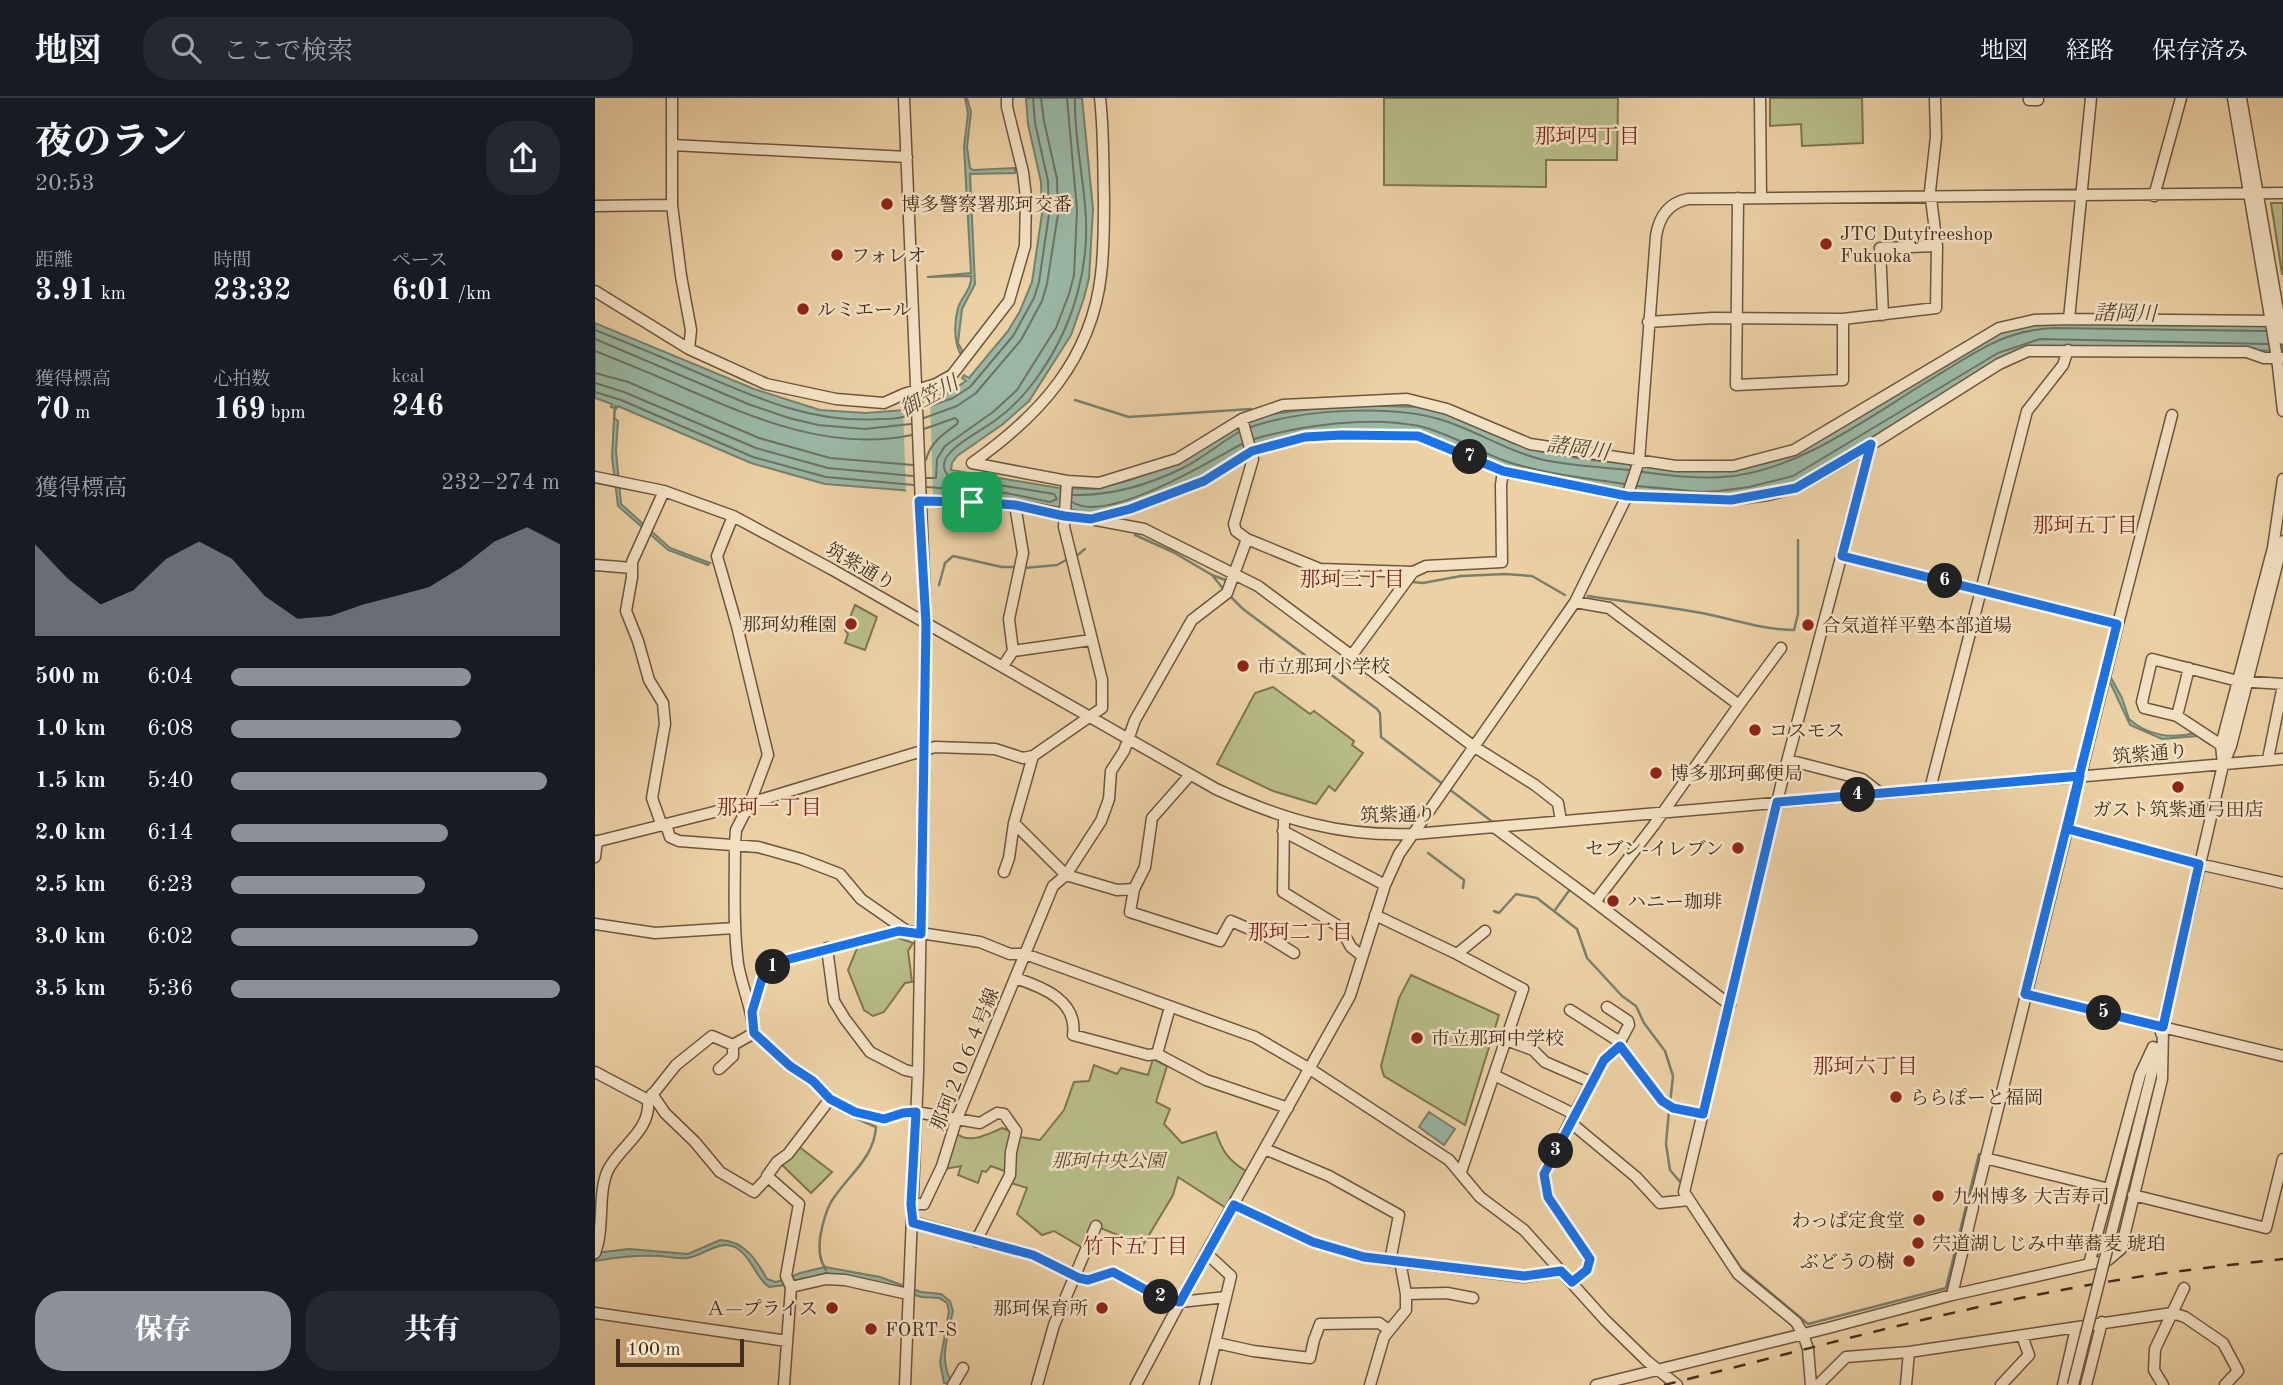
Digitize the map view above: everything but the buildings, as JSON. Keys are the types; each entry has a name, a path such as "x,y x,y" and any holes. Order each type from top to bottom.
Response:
{"street":[{"path":"672,98 672,205 691,330 689,349"},
{"path":"904,98 926,624 918,1073 905,1385"},
{"path":"595,291 689,349 766,384 836,399 884,403 952,375 1009,301 1025,246 1026,197 1007,98"},
{"path":"1100,98 1104,240 1101,276 1093,316 1074,360 1034,413 1007,438 972,463 1067,483 1099,483 1177,458 1242,419 1283,405 1407,399 1447,409 1530,444 1676,466 1733,466 1794,450 1999,328 2034,320 2069,319 2278,322"},
{"path":"1760,98 1761,197"},
{"path":"1648,322 1736,318 1843,319 1937,309 1937,246 1931,198 1936,138 1935,98"},
{"path":"2069,319 2091,98"},
{"path":"2154,196 2181,98"},
{"path":"2234,98 2283,339"},
{"path":"2241,98 2253,193"},
{"path":"672,145 907,157"},
{"path":"1136,1385 1206,1253 1350,996 1385,885 1399,854 1575,602 1627,496 1639,461 1648,322 1658,226 1665,211 1688,199 2283,193"},
{"path":"1738,198 1736,385 1843,380 1843,319"},
{"path":"595,206 672,205"},
{"path":"1883,315 1880,248 1937,246"},
{"path":"2278,322 2283,411"},
{"path":"1930,789 2027,411 2063,365 2068,350"},
{"path":"1091,519 1130,509 1204,481 1252,451 1305,437 1418,436 1503,471 1627,496 1731,500 1768,495 1796,488 1999,364 2028,351 2247,352 2264,358 2280,358"},
{"path":"1952,1295 2117,624 2172,415"},
{"path":"1242,419 1253,459 1234,524 1236,531 1320,569 1413,572 1426,566 1502,562 1503,471"},
{"path":"1811,1385 1809,1354 1796,1321 1738,1274 1684,1192 1777,802 1871,444"},
{"name":"筑紫通り","path":"595,477 664,491 733,516 809,556 1190,775 1250,805 1284,817 1343,831 1383,835 1414,834 2283,759"},
{"path":"2073,1385 2163,1027 2223,765 2231,746 2273,548 2283,478"},
{"path":"595,857 596,841 750,803 925,750 953,746 995,749 1023,758 1033,756 1103,708 1102,680 1064,527 1067,483"},
{"path":"664,491 632,562 626,611 649,680 663,703 666,724 652,798 670,837 680,841 735,844 779,852 840,874 861,899 907,931"},
{"path":"919,501 1015,505 1144,529 1234,573 1258,586 1473,746 1535,785 1558,803 1561,821"},
{"path":"1003,666 1013,651 1009,619 1023,553 1015,505"},
{"path":"733,516 717,556 768,755 750,803 736,830 735,844 734,928 739,967 752,1012 754,1033 790,1066 813,1081 830,1099 855,1112 884,1119 916,1112 980,1124 997,1113 1004,1114 1016,1131 1011,1152 1010,1175 976,1241"},
{"name":"那珂２０６４号線","path":"911,1204 924,1204 942,1166 956,1121 1053,886 1066,874 1101,821 1109,799 1111,771 1124,751 1135,720 1192,620 1227,593 1247,538"},
{"path":"2223,765 2221,745 2243,680 2283,541"},
{"path":"1842,556 2117,624"},
{"path":"595,565 632,568"},
{"path":"1352,655 1413,572"},
{"path":"1575,602 1609,608 1739,705"},
{"path":"1013,651 1091,640"},
{"path":"1595,902 1781,648"},
{"path":"2221,745 2177,716 2144,708 2142,702 2153,659 2243,680 2283,685 2268,760"},
{"path":"2177,716 2189,668"},
{"path":"1004,872 1009,858 1014,822 1033,756"},
{"path":"1788,760 1862,779 1880,793"},
{"path":"1190,775 1152,818 1145,867 1134,889 1130,912 1220,941 1231,921 1268,937 1294,953"},
{"path":"1284,817 1283,892 1340,927 1351,947 1362,956"},
{"path":"1014,822 1066,874 1117,890 1134,889"},
{"path":"1494,827 1730,1004"},
{"path":"2068,829 2283,883"},
{"path":"1283,831 1385,885"},
{"path":"1375,915 1523,989 1461,1172"},
{"path":"595,923 655,933 734,928"},
{"path":"752,1012 763,975 782,961 827,948 907,931 980,942 1010,954 1025,954 1255,1037 1310,1069 1449,1160 1481,1197 1524,1230 1605,1320 1678,1385"},
{"path":"1457,954 1485,931"},
{"path":"827,948 834,1001 845,1018 870,1052 905,1070 918,1073"},
{"path":"1015,978 1042,987 1072,1013 1075,1022 1073,1035 1148,1055 1157,1054 1206,1080 1288,1108"},
{"path":"2025,994 2283,1056"},
{"path":"1157,1054 1170,1007"},
{"path":"1572,1282 1587,1270 1590,1259 1548,1197 1544,1174 1591,1082 1604,1060 1620,1044 1629,1025 1628,1021 1607,1007"},
{"path":"1570,1010 1620,1044 1662,1101 1673,1108 1703,1114"},
{"path":"2089,1264 2140,1075 2163,1027"},
{"path":"1596,1385 1952,1295 2109,1260 2122,1249 2162,1079 2163,1027"},
{"path":"733,1045 754,1033"},
{"path":"595,1253 600,1238 606,1177 614,1162 645,1123 650,1097 676,1065 712,1036 733,1045"},
{"path":"1506,1040 1533,1050 1545,1062 1591,1082"},
{"path":"719,1069 733,1056 733,1045"},
{"path":"595,1072 650,1097 695,1142 720,1172 754,1192 777,1162 788,1154 830,1099"},
{"path":"1494,1075 1572,1118 1660,1203 1689,1200"},
{"path":"1265,1149 1329,1176 1399,1215 1395,1261 1406,1294 1406,1310 1384,1337 1370,1385"},
{"path":"1985,1158 2109,1189"},
{"path":"2133,1195 2266,1228 2283,1159"},
{"path":"768,1177 799,1204 786,1276 791,1287 784,1385"},
{"path":"1234,1205 1313,1242 1364,1257 1524,1276 1561,1271"},
{"path":"913,1223 1033,1255 1088,1280 1113,1272 1159,1297 1180,1302 1226,1297"},
{"path":"1037,1385 1054,1325 1096,1226"},
{"path":"1205,1385 1231,1276 1206,1253"},
{"path":"791,1287 825,1279 845,1280 908,1294"},
{"path":"2163,1385 2154,1370 2155,1349 2184,1289"},
{"path":"1406,1294 1447,1293 1473,1298"},
{"path":"595,1313 787,1341"},
{"path":"1818,1385 1846,1357 1909,1352 2172,1313 2185,1317 2223,1343 2238,1371 2225,1385"},
{"path":"1217,1343 1253,1351 1310,1358 1320,1324 1379,1322 1389,1330"},
{"path":"2086,1385 2102,1322"},
{"path":"2063,1385 2076,1328"},
{"path":"2001,1385 2029,1355 2022,1336"},
{"path":"1906,1385 1909,1352"},
{"path":"953,1385 963,1368"}],"green space":[{"path":"1384,98 1618,98 1617,160 1546,160 1546,187 1384,185"},
{"path":"1770,98 1862,98 1863,143 1802,146 1801,124 1770,126"},
{"path":"2271,203 2283,203 2283,274 2282,274"},
{"path":"855,605 877,617 865,650 845,643 848,634 845,630"},
{"path":"1273,687 1310,714 1314,711 1354,741 1352,745 1363,753 1335,791 1329,786 1316,804 1273,791 1217,764 1255,693"},
{"path":"893,936 913,943 908,951 912,982 905,983 884,1012 873,1016 864,1010 848,970 858,946"},
{"path":"1411,975 1499,1015 1465,1125 1384,1076 1381,1066 1399,998"},
{"name":"那珂中央公園","path":"1153,1059 1167,1066 1156,1102 1170,1109 1164,1124 1182,1143 1216,1132 1227,1155 1246,1171 1226,1208 1178,1177 1173,1195 1143,1245 1093,1225 1083,1248 1054,1231 1042,1235 1017,1214 1027,1188 1008,1182 1020,1137 1040,1140 1064,1110 1074,1082 1089,1081 1094,1065 1117,1074 1121,1068 1148,1075"},
{"path":"1002,1128 1015,1133 1007,1172 991,1166 986,1172 982,1171 978,1183 958,1175 961,1166 945,1169 956,1133 973,1138"},
{"path":"798,1146 832,1172 811,1193 782,1165"}],"water":[{"path":"965,98 971,112 967,147 970,168 1015,168 1015,173 970,174 975,284 962,309 958,343 963,352 960,353 956,337 956,319 971,276 927,277 971,273 964,147 968,113"},
{"path":"1026,98 1082,98 1093,209 1089,278 1071,335 1029,401 1003,424 957,456 951,470 1059,488 1095,489 1130,480 1181,461 1234,426 1263,415 1343,405 1421,407 1449,415 1513,443 1546,453 1699,471 1723,470 1763,463 2005,329 2044,321 2283,325 2283,351 2042,346 2001,359 1798,482 1750,494 1720,498 1637,493 1504,468 1418,433 1346,430 1242,452 1187,484 1138,504 1094,514 970,496 825,484 751,463 618,406 616,409 611,407 612,404 595,398 595,323 754,389 820,410 866,413 904,410 949,392 966,381 962,378 964,375 969,378 1008,331 1032,282 1042,214 1041,182 1028,124"},
{"path":"614,418 618,421 616,451 621,504 670,548 710,563 708,565 668,550 618,506 612,457"},
{"path":"2116,649 2110,676 2129,719 2144,729 2161,735 2195,733 2210,742 2209,744 2198,736 2162,739 2130,725 2108,678"},
{"path":"1429,1112 1455,1129 1444,1145 1419,1127"},
{"path":"720,1240 743,1248 754,1258 767,1279 775,1282 825,1267 880,1277 921,1292 941,1294 950,1301 953,1311 945,1358 946,1368 954,1385 944,1383 940,1362 949,1311 947,1303 939,1298 921,1297 879,1283 826,1273 786,1285 769,1287 743,1253 725,1245 687,1258 644,1256 595,1261 595,1253 629,1249 688,1254"}],"pier":[{"path":"930,395 933,497 906,494 903,406"}],"waterway":[{"path":"1075,400 1129,417 1251,409"},
{"path":"614,420 615,406"},
{"path":"1135,535 1228,581"},
{"path":"1588,596 1794,630 1798,614 1798,540"},
{"path":"1074,558 1085,549"},
{"path":"939,585 945,563 953,556 1002,567 1017,567"},
{"path":"1024,568 1057,565 1068,559"},
{"path":"1212,575 1225,591"},
{"path":"1413,582 1423,583 1461,576 1532,576 1565,595"},
{"path":"1229,595 1243,609 1377,709 1380,713 1381,737 1444,785"},
{"path":"1449,789 1494,823"},
{"path":"1428,853 1464,880 1463,888"},
{"path":"1555,910 1571,888"},
{"path":"1494,911 1499,913 1516,894 1537,898 1577,929 1587,958 1622,996 1636,1006 1644,1023 1665,1051 1673,1076 1670,1104"},
{"path":"731,935 733,963"},
{"path":"1715,1085 1734,1004"},
{"path":"826,1270 820,1247 825,1215 837,1193 865,1158 876,1127 832,1105"},
{"path":"1669,1110 1666,1144 1670,1170 1681,1183"},
{"path":"1702,1210 1741,1268 1808,1324 1946,1288 1979,1154"}],"railway":[{"path":"1664,1385 2016,1299 2148,1275 2283,1259"}],"place":[{"name":"博多警察署那珂交番","path":"887,204"},
{"name":"JTC Dutyfreeshop Fukuoka","path":"1826,244"},
{"name":"フォレオ","path":"837,255"},
{"name":"ルミエール","path":"803,309"},
{"name":"那珂幼稚園","path":"851,624"},
{"name":"合気道祥平塾本部道場","path":"1808,625"},
{"name":"市立那珂小学校","path":"1243,666"},
{"name":"コスモス","path":"1755,730"},
{"name":"博多那珂郵便局","path":"1656,773"},
{"name":"ガスト筑紫通弓田店","path":"2178,787"},
{"name":"セブン-イレブン","path":"1738,848"},
{"name":"ハニー珈琲","path":"1613,901"},
{"name":"市立那珂中学校","path":"1417,1038"},
{"name":"ららぽーと福岡","path":"1896,1097"},
{"name":"九州博多 大吉寿司","path":"1938,1196"},
{"name":"わっぱ定食堂","path":"1919,1220"},
{"name":"宍道湖しじみ中華蕎麦 琥珀","path":"1918,1243"},
{"name":"ぶどうの樹","path":"1909,1261"},
{"name":"Ａ−プライス","path":"832,1308"},
{"name":"那珂保育所","path":"1102,1308"},
{"name":"FORT-S","path":"871,1329"}],"district":[{"name":"那珂四丁目","path":"1587,136"},
{"name":"那珂五丁目","path":"2085,525"},
{"name":"那珂三丁目","path":"1352,579"},
{"name":"那珂一丁目","path":"769,807"},
{"name":"那珂二丁目","path":"1300,932"},
{"name":"那珂六丁目","path":"1865,1066"},
{"name":"竹下五丁目","path":"1135,1246"}],"route":[{"path":"972,502 919,501 926,624 921,934 899,931 782,961 763,975 752,1012 754,1033 790,1066 813,1081 830,1099 855,1112 884,1119 916,1112 911,1204 913,1223 1033,1255 1079,1278 1088,1280 1113,1272 1159,1297 1180,1302 1234,1205 1313,1242 1364,1257 1524,1276 1561,1271 1572,1282 1587,1270 1590,1259 1548,1197 1544,1174 1604,1060 1620,1046 1662,1101 1673,1108 1703,1114 1777,802 2080,776 2068,829 2199,864 2163,1027 2025,994 2068,829 2117,624 1842,556 1871,444 1796,488 1731,500 1627,496 1503,471 1418,436 1342,435 1305,437 1252,451 1204,481 1130,509 1091,519 1015,505 972,502"}],"water label":[{"name":"諸岡川","path":"2125,313"},
{"name":"御笠川","path":"929,396"},
{"name":"諸岡川","path":"1578,448"}]}
